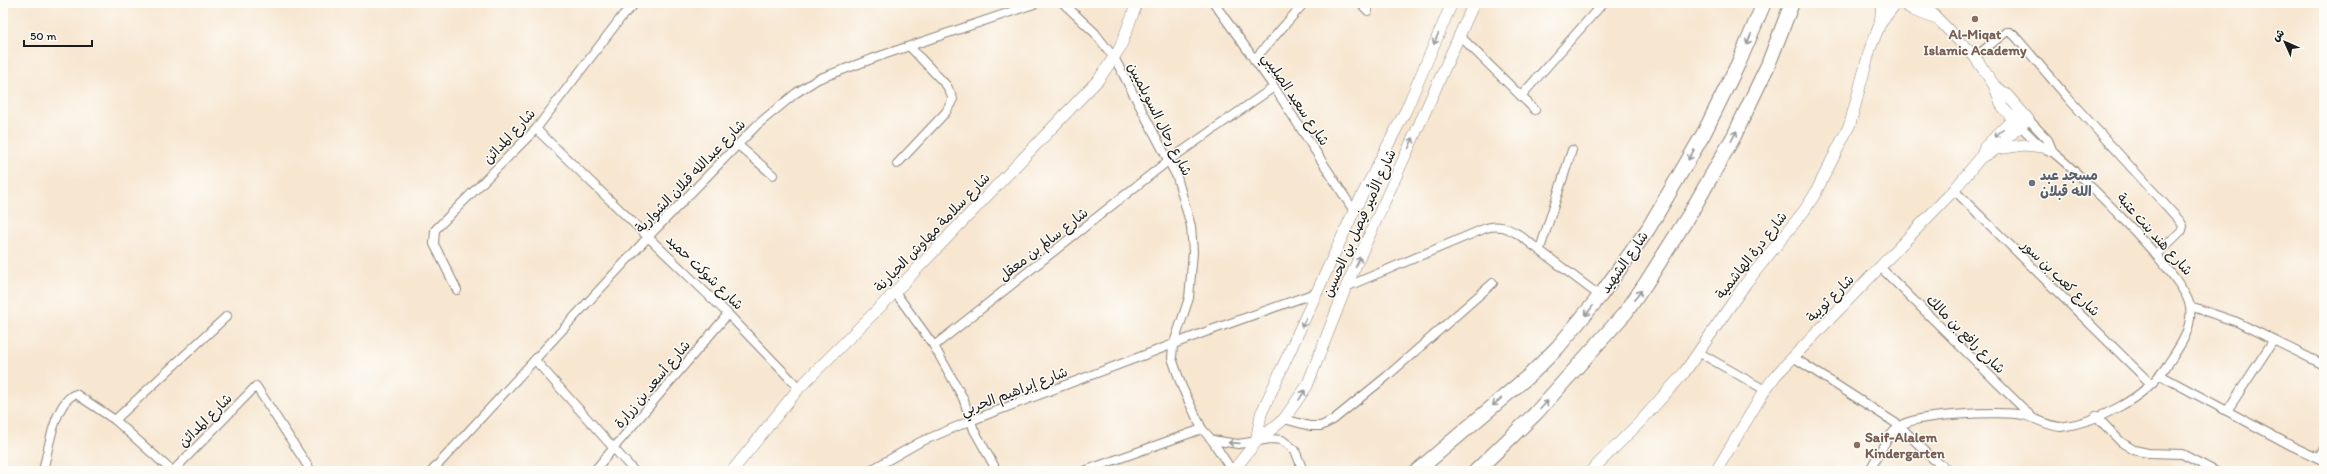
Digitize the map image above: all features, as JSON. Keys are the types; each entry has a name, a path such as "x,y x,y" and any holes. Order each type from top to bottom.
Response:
{"highway":[{"name":"شارع الشهيد","path":"1416,471 1537,368 1563,342 1600,296 1648,229 1704,133 1739,62 1764,3"},
{"name":"شارع الشهيد","path":"1476,471 1536,413 1626,312 1646,284 1692,212 1734,136 1768,65 1792,3"}],"street":[{"name":"شارع المدائن","path":"457,290 434,244 435,230 536,129 618,21 635,3"},
{"name":"شارع عبدالله قبلان الشواربة","path":"432,471 649,236 738,144 775,109 818,79 1037,3"},
{"path":"1063,3 1095,33 1114,59"},
{"name":"شارع سلامة مهاوش الحبارنة","path":"732,471 799,388 895,292 1099,80 1114,59 1137,3"},
{"name":"شارع سعيد الصليبي","path":"1214,3 1274,87 1354,211"},
{"path":"1254,60 1304,3"},
{"path":"1360,3 1368,10"},
{"name":"شارع الأمير فيصل بن الحسين","path":"1256,442 1261,414 1354,211 1406,110 1451,3"},
{"name":"شارع الأمير فيصل بن الحسين","path":"1232,471 1256,442 1284,419 1307,386 1346,287 1474,3"},
{"path":"1521,96 1603,3"},
{"name":"شارع درة الهاشمية","path":"1880,24 1882,3"},
{"name":"شارع درة الهاشمية","path":"1591,471 1655,406 1684,373 1746,283 1804,211 1815,194 1850,124 1870,49 1880,24 1896,3"},
{"name":"شارع هند بنت عتبة","path":"1903,3 1913,10 1936,18"},
{"name":"شارع هند بنت عتبة","path":"1922,3 1976,57 1994,85 1999,101 2048,140 2053,152"},
{"path":"1976,57 2006,32 2010,32 2015,36 2067,97 2180,221 2183,226 2182,230 2156,255"},
{"path":"1459,35 1535,110"},
{"path":"897,164 946,112 953,99 947,86 910,47"},
{"name":"شارع رحال السويلميين","path":"1114,59 1176,177 1191,226 1193,240 1189,298 1172,346 1172,358 1176,371 1202,429 1212,440 1232,471"},
{"name":"شارع سالم بن معقل","path":"934,346 1168,161 1274,87"},
{"name":"شارع هند بنت عتبة","path":"1900,426 1918,419 1987,413 2023,415 2052,426 2061,427 2096,416 2127,403 2151,384 2160,375 2187,331 2190,306 2182,286 2156,255 2093,188 2053,152 2042,147 2021,119"},
{"name":"شارع ثويبة","path":"1982,157 1988,156 1997,149 2021,119"},
{"name":"شارع ثويبة","path":"1716,471 1765,390 1793,357 1954,190 1982,157 1985,147 2021,119"},
{"name":"شارع شوكت حميد","path":"536,129 649,236 728,314 799,388"},
{"path":"738,144 773,175"},
{"path":"1997,149 2024,145 2042,147"},
{"path":"1540,249 1572,150"},
{"name":"شارع كعب بن سور","path":"1954,190 2151,384"},
{"path":"1346,287 1491,226 1509,229 1540,249 1600,296"},
{"name":"شارع رافع بن مالك","path":"1880,268 2033,418"},
{"path":"1284,419 1310,426 1322,426 1333,420 1386,377 1493,283"},
{"path":"895,292 934,346 963,398 970,421 998,471"},
{"name":"شارع إبراهيم الحربي","path":"869,471 920,442 970,421 1318,292"},
{"path":"2190,306 2237,322 2324,366"},
{"name":"شارع أسعد بن زرارة","path":"594,471 728,314"},
{"path":"114,420 227,316"},
{"path":"2227,411 2273,341"},
{"path":"1698,352 1765,390"},
{"path":"1793,357 1900,426 1933,459 1950,471"},
{"path":"535,360 634,471"},
{"path":"2160,375 2292,446 2322,459 2324,449"},
{"name":"شارع المدائن","path":"172,471 256,386 311,471"},
{"path":"43,471 54,426 64,401 69,396 76,394 114,420 172,471"},
{"path":"2096,416 2122,442 2134,450 2148,453 2182,454 2215,471"},
{"path":"1869,471 1900,426"},
{"path":"1084,471 1202,429"},
{"path":"1212,440 1238,444 1271,439 1287,442 1295,450 1303,471"}],"place":[{"name":"Al-Miqat Islamic Academy","path":"1975,19"},
{"name":"مسجد عبد الله قبلان","path":"2032,183"},
{"name":"Saif-Alalem Kindergarten","path":"1857,445"}]}
